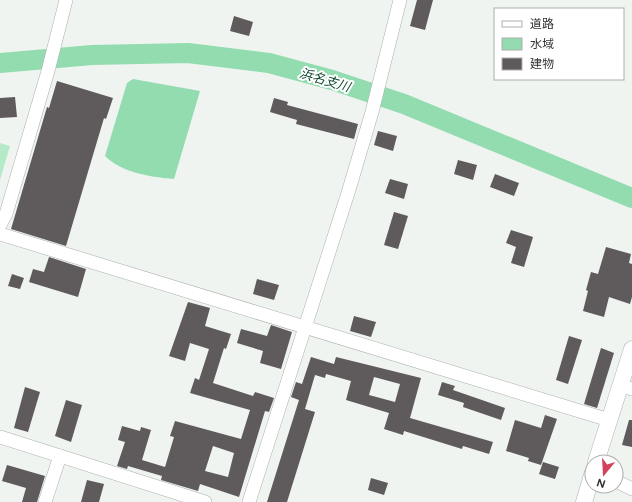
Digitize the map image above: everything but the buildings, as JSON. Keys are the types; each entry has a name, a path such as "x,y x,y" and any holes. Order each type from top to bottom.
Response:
{"street":[{"path":"0,225 6,214 48,72 66,0"},
{"path":"249,502 348,193 372,112 400,0"},
{"path":"0,234 609,420"},
{"path":"598,454 609,420 626,387 632,349"},
{"path":"0,437 205,502"},
{"path":"45,502 60,456"}],"shaded area":[{"path":"0,143 10,146 0,180"}],"water":[{"path":"133,79 200,91 174,179 156,177 128,170 112,162 105,156 127,83"}],"waterway":[{"name":"浜名支川","path":"0,63 92,55 188,53 269,63 332,80 404,104 632,198"}]}
